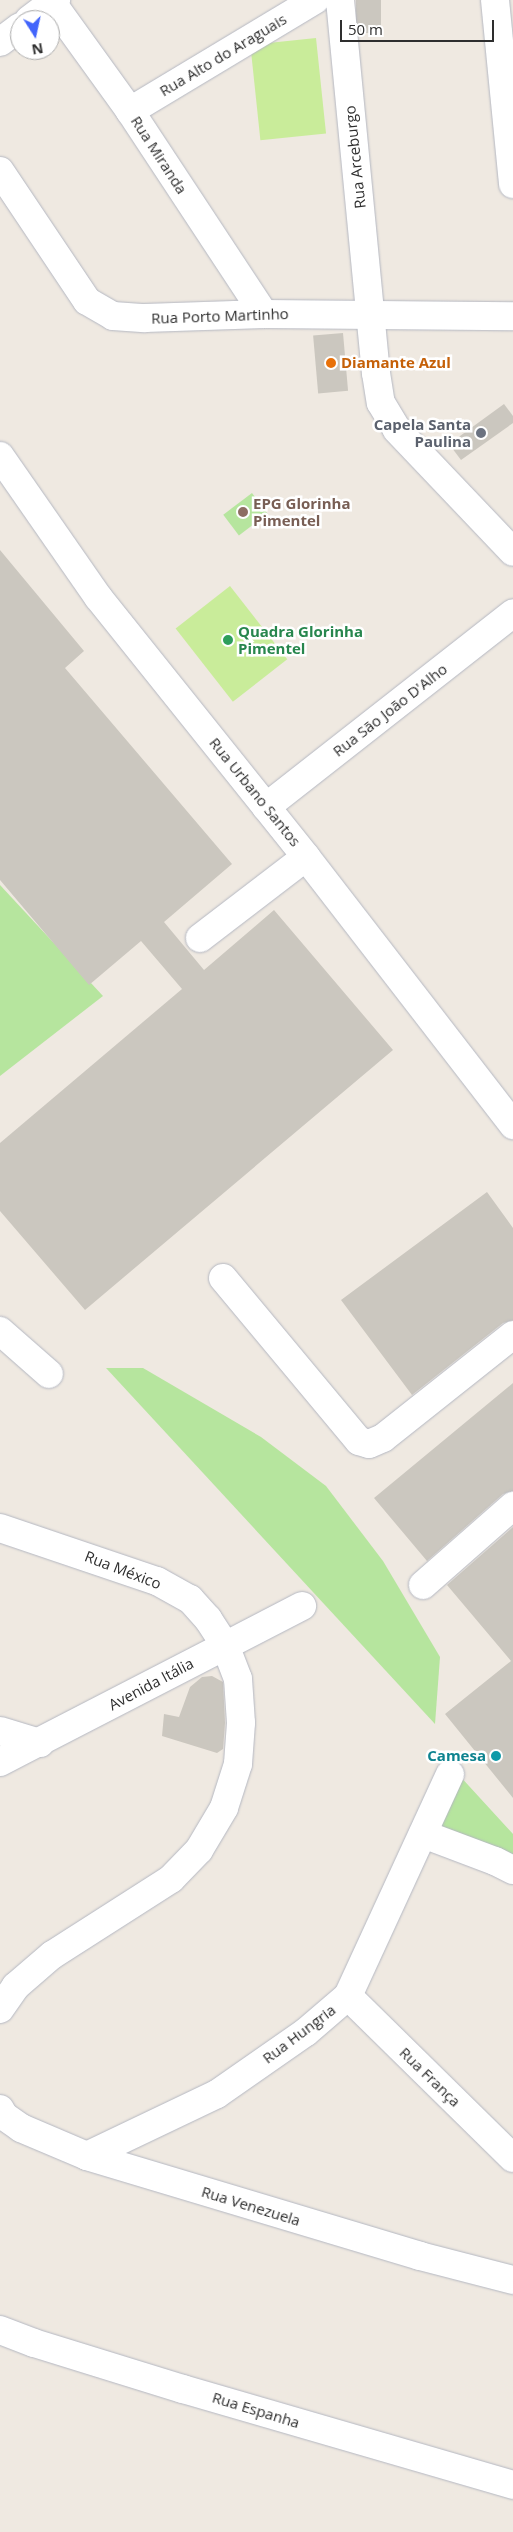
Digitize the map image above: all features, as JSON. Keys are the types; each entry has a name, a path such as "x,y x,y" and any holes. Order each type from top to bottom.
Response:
{"street":[{"name":"Rua Alto do Araguais","path":"130,111 315,0"},
{"name":"Rua Arceburgo","path":"340,0 376,373 381,403 397,430 513,552"},
{"path":"495,0 513,184"},
{"name":"Rua Miranda","path":"53,1 130,111 264,314"},
{"path":"42,10 53,1"},
{"name":"Rua Porto Martinho","path":"0,171 87,301 113,316 145,318 370,313 513,316"},
{"name":"Rua Urbano Santos","path":"5,474 98,597 306,857 513,1125"},
{"name":"Rua São João D'Alho","path":"266,807 513,612"},
{"path":"200,938 306,857"},
{"path":"223,1278 360,1441 369,1444 384,1438 513,1335"},
{"path":"0,1332 49,1374"},
{"path":"423,1585 513,1506"},
{"name":"Rua México","path":"0,1528 157,1581 190,1600 208,1619 225,1645"},
{"name":"Avenida Itália","path":"0,1762 302,1606"},
{"path":"0,2009 16,1986 52,1955 171,1879 199,1850 224,1808 238,1764 242,1722 238,1679 225,1645"},
{"path":"0,1731 40,1742"},
{"name":"Rua Hungria","path":"87,2156 216,2094 306,2032 348,1996 450,1774"},
{"path":"424,1834 495,1861 513,1870"},
{"name":"Rua França","path":"348,1996 513,2158"},
{"name":"Rua Venezuela","path":"0,2109 4,2116 21,2128 87,2156 410,2254 513,2280"},
{"name":"Rua Espanha","path":"0,2330 34,2343 183,2389 513,2485"}],"green space":[{"path":"316,38 326,133 260,140 250,45"},
{"path":"252,493 268,514 239,535 223,515"},
{"name":"Quadra Glorinha Pimentel","path":"230,586 287,659 233,702 176,628"},
{"path":"0,885 103,996 0,1076"},
{"path":"106,1368 143,1368 261,1437 326,1486 383,1561 440,1657 435,1724"},
{"path":"458,1774 513,1834 513,1855 507,1851 432,1828"}],"building":[{"path":"356,0 381,0 381,33 356,33"},
{"name":"Diamante Azul","path":"343,333 348,391 318,393 313,336"},
{"name":"Capela Santa Paulina","path":"504,404 513,416 513,423 461,460 449,444"},
{"path":"0,550 84,651 65,668 232,864 164,922 204,970 274,910 393,1050 85,1310 0,1211 0,1143 182,989 141,941 89,985 0,880"},
{"path":"487,1192 513,1228 513,1320 503,1323 412,1395 341,1300"},
{"path":"513,1383 513,1491 503,1494 427,1561 374,1498"},
{"path":"513,1527 513,1798 445,1714 511,1661 447,1585"},
{"path":"212,1676 223,1682 225,1723 223,1749 217,1753 162,1736 164,1714 179,1717 190,1687 202,1677"}],"place":[{"name":"Diamante Azul","path":"331,363"},
{"name":"Capela Santa Paulina","path":"481,433"},
{"name":"EPG Glorinha Pimentel","path":"243,512"},
{"name":"Quadra Glorinha Pimentel","path":"228,640"},
{"name":"Camesa","path":"496,1756"}]}
